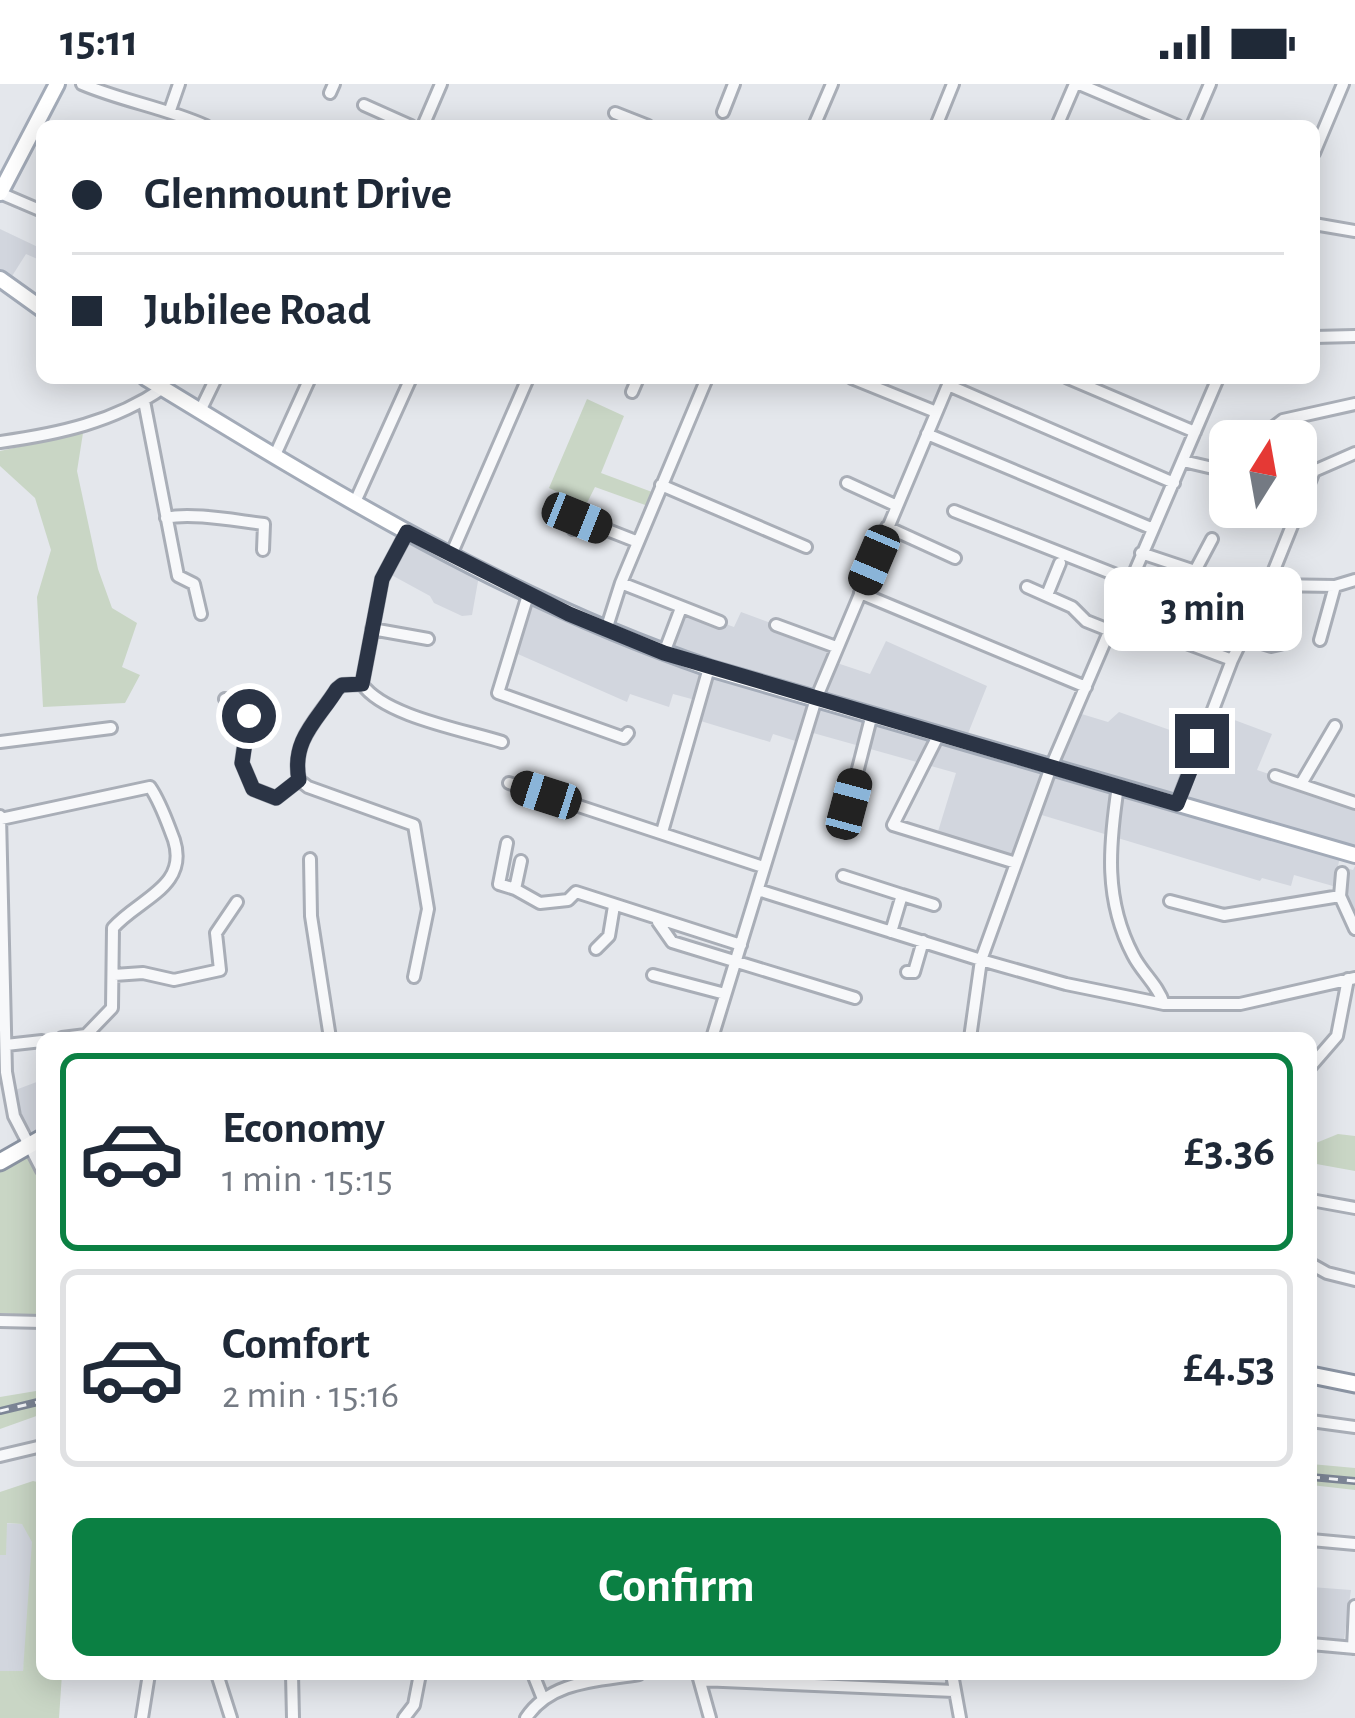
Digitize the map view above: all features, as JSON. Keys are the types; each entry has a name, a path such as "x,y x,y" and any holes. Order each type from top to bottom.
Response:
{"highway":[{"path":"0,1162 36,1141"},
{"path":"1317,1376 1355,1384"}],"main road":[{"path":"38,120 56,84"},
{"path":"0,193 36,123"},
{"path":"0,279 36,305"},
{"path":"156,384 407,532 605,630 709,668 1051,767 1117,793 1177,804 1354,852"}],"street":[{"path":"82,84 192,120"},
{"path":"170,110 179,84"},
{"path":"426,120 441,84"},
{"path":"724,112 734,84"},
{"path":"817,120 832,84"},
{"path":"938,120 953,84"},
{"path":"1060,120 1077,84 1164,120"},
{"path":"1195,120 1210,84"},
{"path":"1320,139 1343,84"},
{"path":"364,105 398,120"},
{"path":"615,113 633,120"},
{"path":"0,193 36,208"},
{"path":"1320,225 1355,231"},
{"path":"1320,336 1354,333"},
{"path":"201,409 213,384"},
{"path":"275,455 307,384"},
{"path":"355,502 408,384"},
{"path":"451,555 525,384"},
{"path":"632,392 635,384"},
{"path":"605,630 704,384"},
{"path":"867,384 936,412"},
{"path":"714,1032 816,698 948,384"},
{"path":"953,384 1174,483"},
{"path":"1082,384 1195,432"},
{"path":"971,1032 981,960 1051,767 1215,384"},
{"path":"0,442 49,435 103,419 163,388"},
{"path":"144,401 178,577 194,584 201,614"},
{"path":"1283,420 1355,404"},
{"path":"927,434 1151,528"},
{"path":"1317,470 1355,453"},
{"path":"1183,461 1209,467"},
{"path":"846,484 895,505"},
{"path":"662,485 806,547"},
{"path":"954,511 1129,580"},
{"path":"166,518 195,514 264,524 263,550"},
{"path":"577,519 638,542"},
{"path":"887,527 953,554"},
{"path":"1177,804 1232,660 1291,528"},
{"path":"407,532 382,579 362,684 370,694 402,712 502,742"},
{"path":"1190,586 1212,539"},
{"path":"1141,554 1196,572"},
{"path":"1047,596 1060,563"},
{"path":"1268,585 1335,586 1355,580"},
{"path":"621,583 720,622"},
{"path":"1320,640 1335,586"},
{"path":"1027,587 1111,631"},
{"path":"860,593 1086,687"},
{"path":"528,595 497,696 625,739"},
{"path":"664,653 681,608"},
{"path":"1117,617 1232,660"},
{"path":"776,625 792,637 836,647"},
{"path":"372,629 428,639"},
{"path":"1244,637 1271,646 1280,644"},
{"path":"662,832 709,668"},
{"path":"299,780 305,730 337,689 362,684"},
{"path":"225,699 253,716 242,763 253,789 276,798 299,780"},
{"path":"849,804 872,714"},
{"path":"1301,784 1335,726"},
{"path":"0,742 111,728"},
{"path":"939,734 892,825 1016,863"},
{"path":"1275,776 1355,803"},
{"path":"299,780 414,825 428,909 414,977"},
{"path":"509,783 763,867"},
{"path":"36,1141 14,1116 6,1045 0,818 152,789 177,849 178,867 167,884 113,928 112,1008 89,1032"},
{"path":"1117,793 1109,860 1112,901 1136,961 1160,991 1164,1004"},
{"path":"507,842 500,884 540,903 568,900 576,892 741,946"},
{"path":"310,859 311,916 329,1032"},
{"path":"515,889 521,861"},
{"path":"1342,873 1340,896 1355,929"},
{"path":"843,876 934,905"},
{"path":"758,890 1066,984 1164,1004 1240,1004 1352,979 1336,1036 1317,1059"},
{"path":"891,932 902,896"},
{"path":"1170,902 1224,915 1340,896"},
{"path":"114,975 174,980 222,975 216,933 237,902"},
{"path":"596,949 609,936 614,907"},
{"path":"658,922 672,942 855,998"},
{"path":"907,972 914,972 923,941"},
{"path":"653,975 725,994"},
{"path":"6,1045 36,1041"},
{"path":"0,1117 14,1116"},
{"path":"1317,1201 1355,1208"},
{"path":"1317,1267 1355,1280"},
{"path":"0,1321 36,1322"},
{"path":"1317,1422 1355,1427"},
{"path":"0,1456 36,1447"},
{"path":"1317,1541 1355,1544"},
{"path":"1317,1644 1354,1648 1355,1606"},
{"path":"142,1718 148,1680"},
{"path":"219,1680 231,1718"},
{"path":"292,1680 295,1718"},
{"path":"404,1718 414,1705 419,1680"},
{"path":"535,1680 543,1699"},
{"path":"526,1718 543,1699 569,1685 601,1680"},
{"path":"700,1680 710,1718"},
{"path":"754,1680 954,1691"},
{"path":"953,1680 960,1718"}],"shaded area":[{"path":"0,229 36,246 36,258 26,254 7,284 0,279"},
{"path":"408,532 480,570 472,615 462,616 434,603 430,596 386,572"},
{"path":"528,595 664,653 681,608 734,627 741,612 836,647 831,661 870,674 886,641 987,686 965,741 1050,767 1075,712 1108,722 1119,712 1201,741 1213,712 1272,734 1257,770 1355,803 1355,855 1341,852 1338,866 1353,870 1355,866 1355,909 1345,911 1340,888 1294,875 1291,886 1260,881 1035,813 1016,863 936,838 956,773 806,731 802,743 773,734 770,742 694,719 699,701 673,694 669,707 630,694 627,702 511,651"},
{"path":"36,1082 36,1155 10,1092"},
{"path":"0,1523 22,1524 36,1530 36,1576 23,1671 0,1718"},
{"path":"1317,1587 1351,1590 1344,1640 1317,1638"}],"green space":[{"path":"587,399 624,416 601,473 652,492 648,506 595,487 586,505 549,488"},
{"path":"83,433 77,471 98,569 112,608 137,623 122,667 140,675 125,703 43,707 37,597 51,550 35,498 0,466 0,451"},
{"path":"1338,1134 1355,1136 1355,1171 1317,1164 1317,1143"},
{"path":"29,1155 36,1169 36,1316 0,1313 0,1170"},
{"path":"36,1391 36,1416 0,1429 0,1397"},
{"path":"1317,1465 1355,1468 1355,1490 1317,1486"},
{"path":"36,1482 36,1680 62,1680 59,1718 0,1718 0,1671 23,1671 32,1542 22,1524 7,1523 6,1555 0,1555 0,1492"}],"railway":[{"path":"0,1411 36,1402"},
{"path":"1317,1478 1355,1481"}],"route":[{"path":"249,716 244,770 253,789 276,798 299,780 305,730 337,689 362,684 382,579 407,532 569,614 664,653 1177,804 1202,741"}]}
